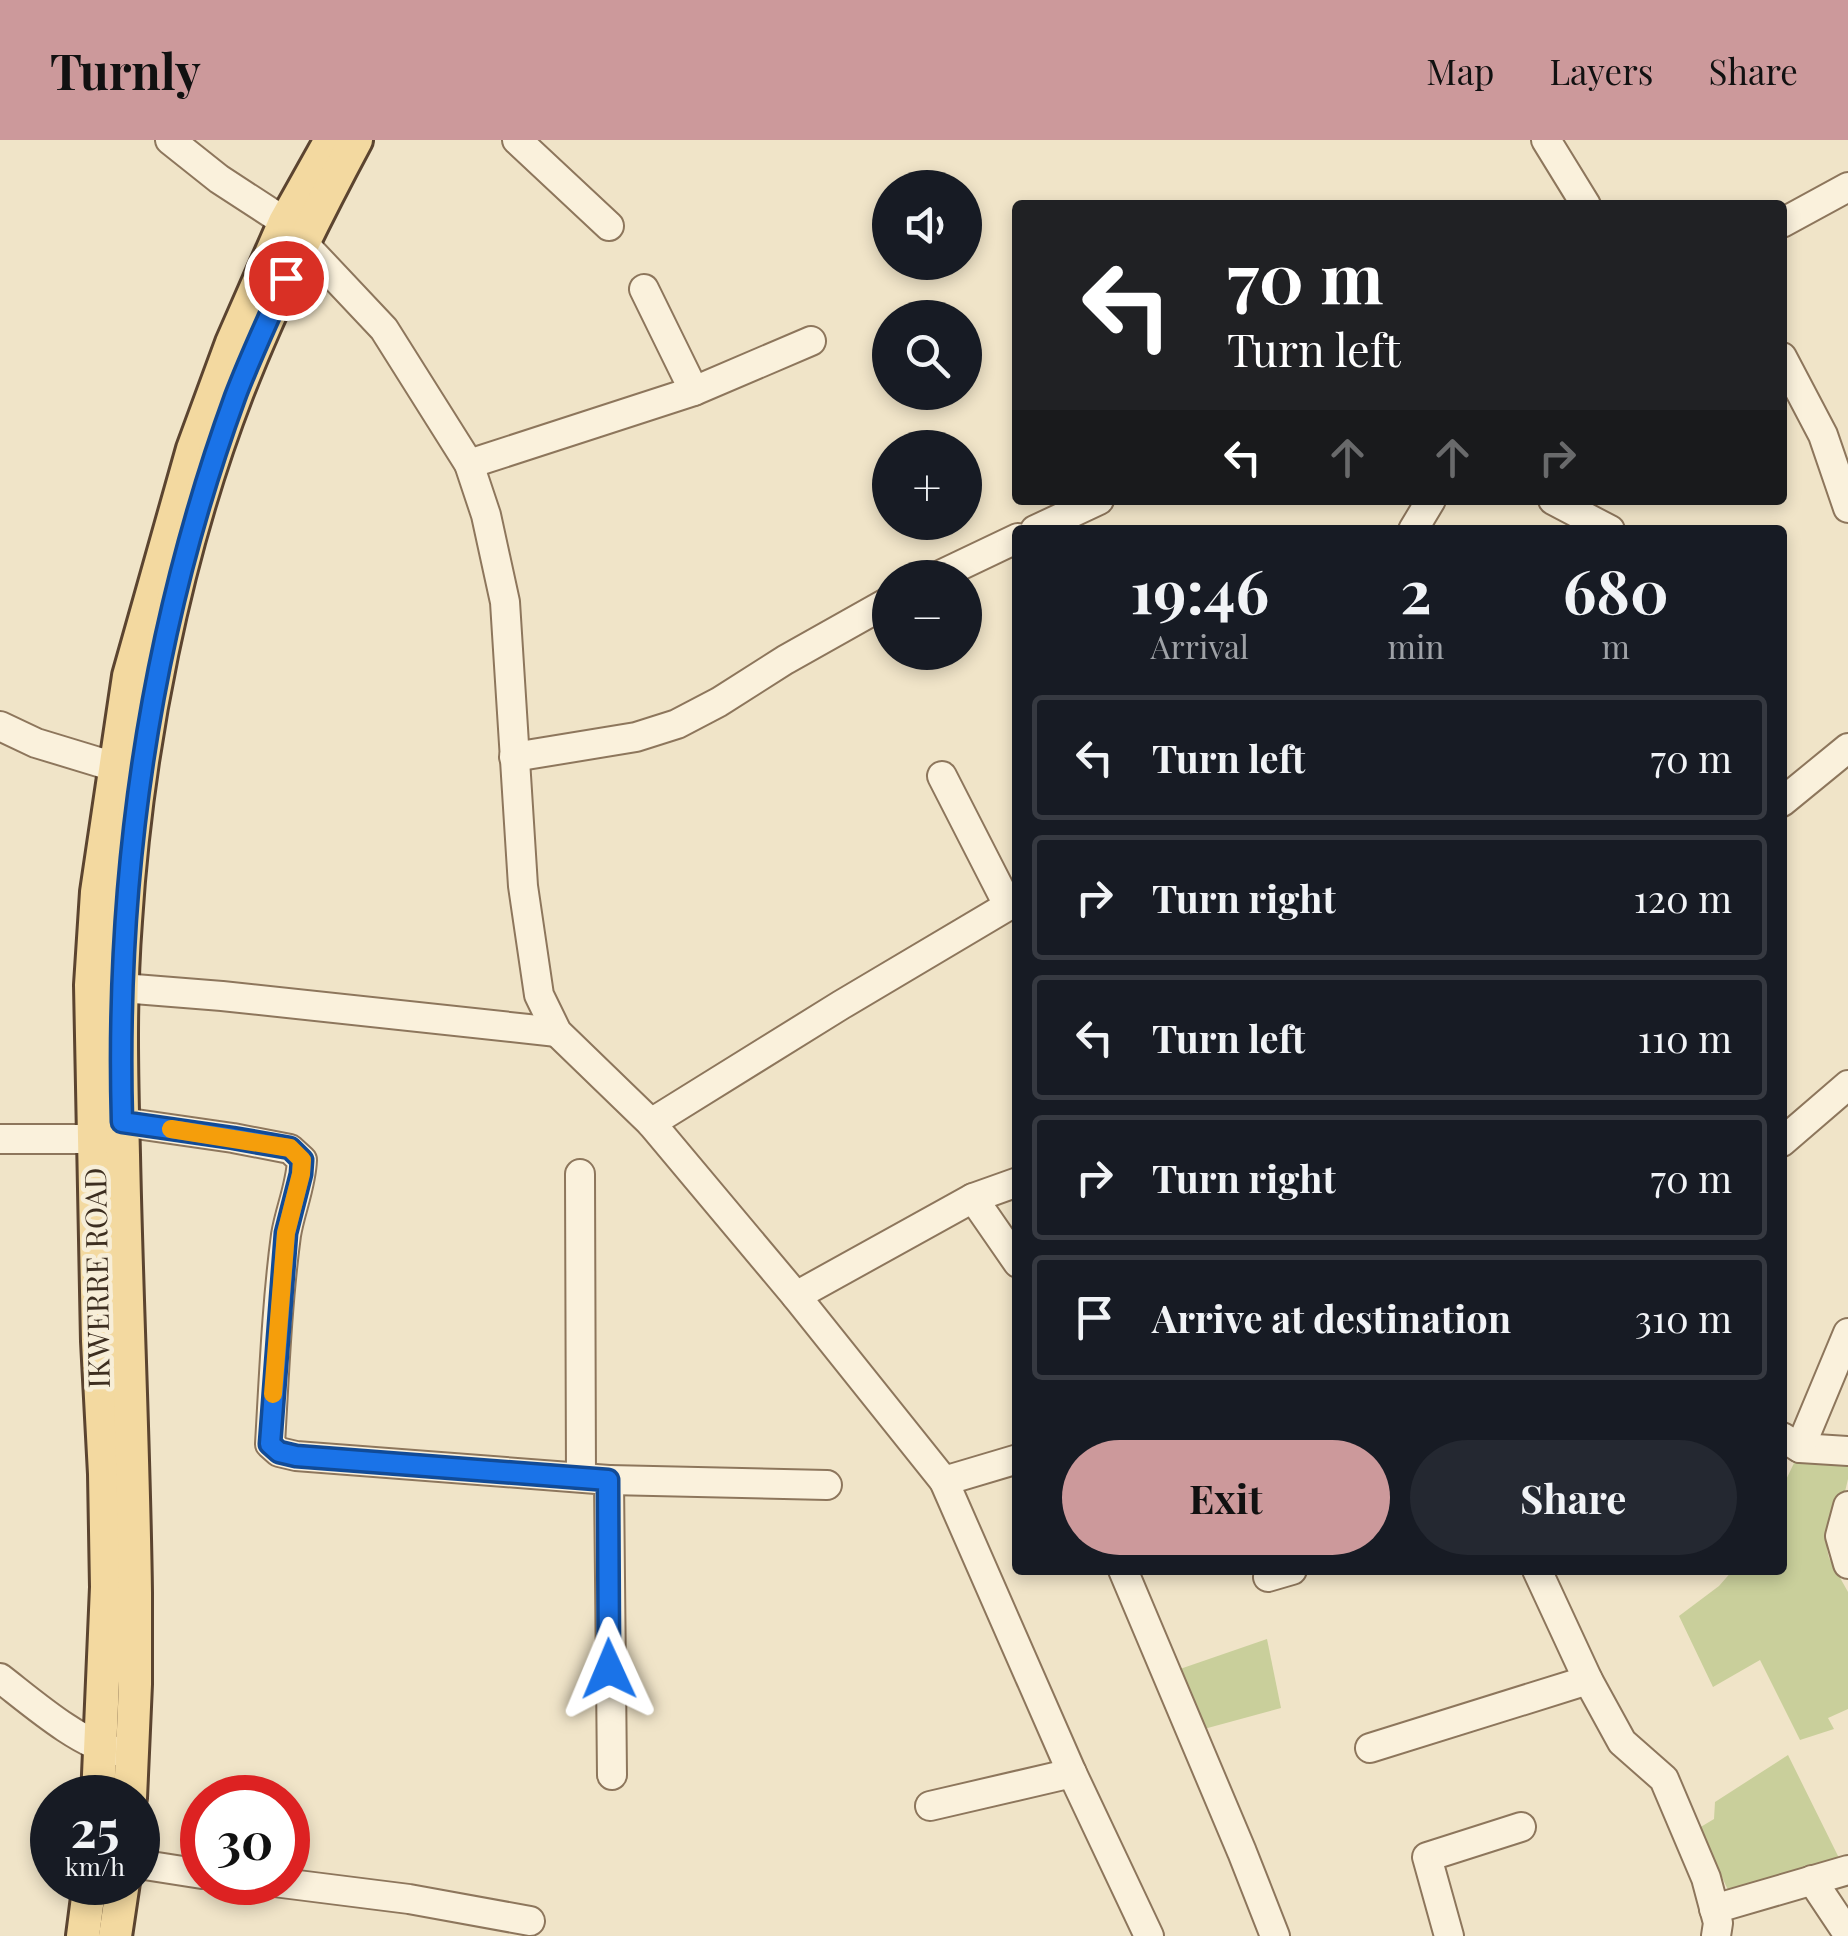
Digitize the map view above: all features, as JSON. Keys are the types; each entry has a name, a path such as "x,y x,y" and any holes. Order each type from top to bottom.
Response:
{"main road":[{"name":"IKWERRE ROAD","path":"107,1775 117,1751 98,1341 109,1131 91,984 97,892 129,676 193,449 232,343 294,232 330,140"},
{"path":"109,1131 120,1040 124,920 144,744 182,567 207,480 294,232 356,140"},
{"path":"117,1751 124,1775"},
{"path":"83,1936 87,1905"},
{"path":"115,1936 120,1905"}],"street":[{"path":"170,140 294,232 384,330 469,464 486,515 505,602 522,886 539,995 558,1032 651,1123 944,1482 1148,1936"},
{"path":"518,140 609,226"},
{"path":"1546,140 1583,200"},
{"path":"1787,220 1848,187"},
{"path":"644,289 694,391"},
{"path":"469,464 694,391 810,341"},
{"path":"1787,367 1822,435 1848,508"},
{"path":"1046,525 1088,505"},
{"path":"1563,505 1601,525"},
{"path":"972,560 1012,541"},
{"path":"514,757 636,738 677,724 872,611"},
{"path":"0,726 115,767"},
{"path":"1787,798 1848,748"},
{"path":"942,776 1012,901"},
{"path":"651,1123 1012,904"},
{"path":"122,988 558,1032"},
{"path":"1787,1138 1848,1085"},
{"path":"0,1139 109,1131 233,1138 290,1148 302,1160 286,1233 274,1372 270,1444 279,1452 595,1478 826,1485"},
{"path":"580,1174 612,1774"},
{"path":"796,1296 974,1198 1012,1184"},
{"path":"974,1198 1012,1254"},
{"path":"1848,1333 1792,1442 1848,1451"},
{"path":"944,1482 1012,1460"},
{"path":"1848,1506 1840,1536 1848,1564"},
{"path":"1125,1575 1274,1936"},
{"path":"1539,1575 1622,1742 1664,1779 1706,1878 1715,1923 1812,1880 1848,1870"},
{"path":"0,1678 48,1715 117,1751"},
{"path":"1370,1748 1588,1680"},
{"path":"930,1806 1072,1774"},
{"path":"1449,1936 1427,1857 1522,1827"},
{"path":"1812,1880 1848,1934"},
{"path":"310,1886 410,1899 530,1921"}],"green space":[{"path":"1795,1461 1848,1462 1844,1496 1827,1549 1848,1592 1848,1709 1828,1718 1834,1729 1800,1740 1760,1660 1713,1687 1679,1616 1729,1575 1787,1575 1787,1478"},
{"path":"1267,1639 1281,1708 1204,1729 1180,1669"},
{"path":"1788,1755 1839,1858 1728,1890 1699,1828 1714,1819 1715,1802"}],"slow traffic":[{"path":"171,1129 290,1148 302,1160 286,1233 273,1394"}],"route":[{"path":"286,278 236,396 207,480 182,567 144,744 124,920 122,1122 290,1148 302,1160 286,1233 274,1372 270,1444 279,1452 608,1480 609,1669"}]}
